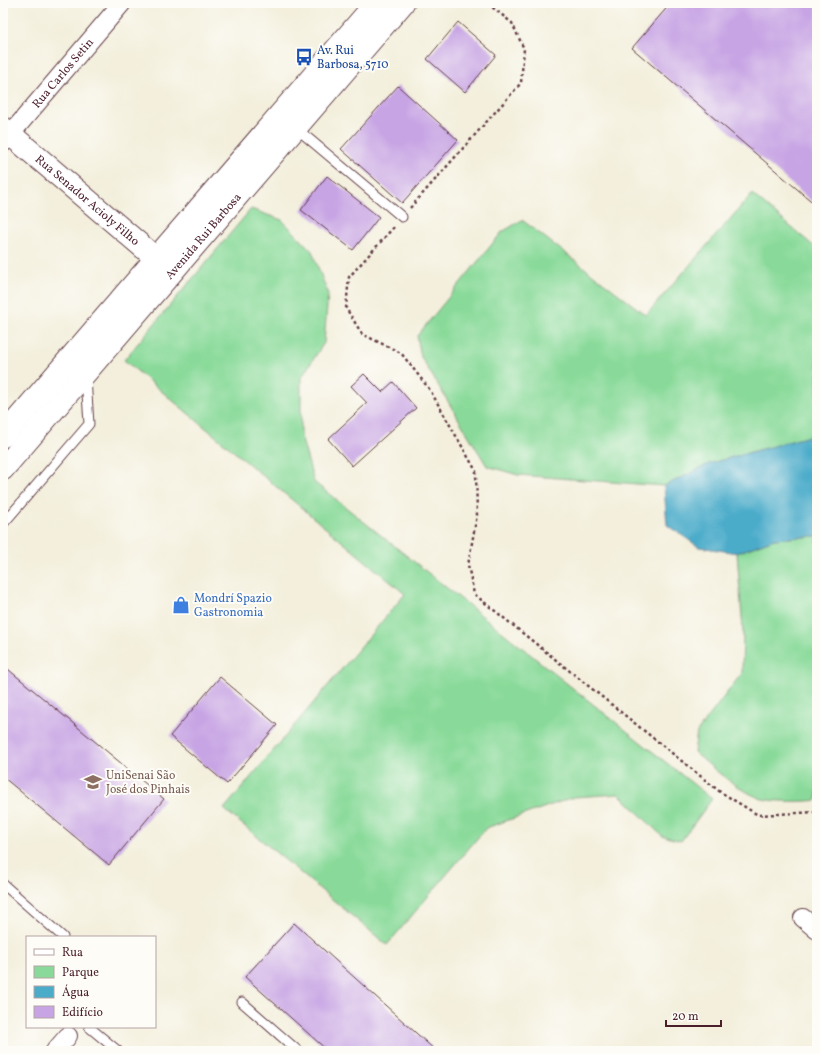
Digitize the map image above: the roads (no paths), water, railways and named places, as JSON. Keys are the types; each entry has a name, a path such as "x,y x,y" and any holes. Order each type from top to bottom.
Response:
{"main road":[{"name":"Avenida Rui Barbosa","path":"3,469 86,372 164,265 376,3"},
{"name":"Avenida Rui Barbosa","path":"3,436 164,265 296,128 403,3"},
{"name":"Rua Senador Acioly Filho","path":"5,135 164,265"}],"street":[{"name":"Rua Carlos Setin","path":"5,135 122,3"},
{"path":"803,918 817,930"},
{"path":"55,1051 70,1032"}],"lane":[{"path":"296,128 402,217"},
{"path":"3,524 89,424 86,372"},
{"path":"3,884 62,936"},
{"path":"242,1002 298,1051"},
{"path":"90,1028 118,1051"}],"water":[{"path":"817,434 817,536 774,539 737,553 699,547 667,525 664,486 711,463"}],"place":[{"name":"Av. Rui Barbosa, 5710","path":"304,57"},
{"name":"Mondrí Spazio Gastronomia","path":"181,605"},
{"name":"UniSenai São José dos Pinhais","path":"93,782"}]}
